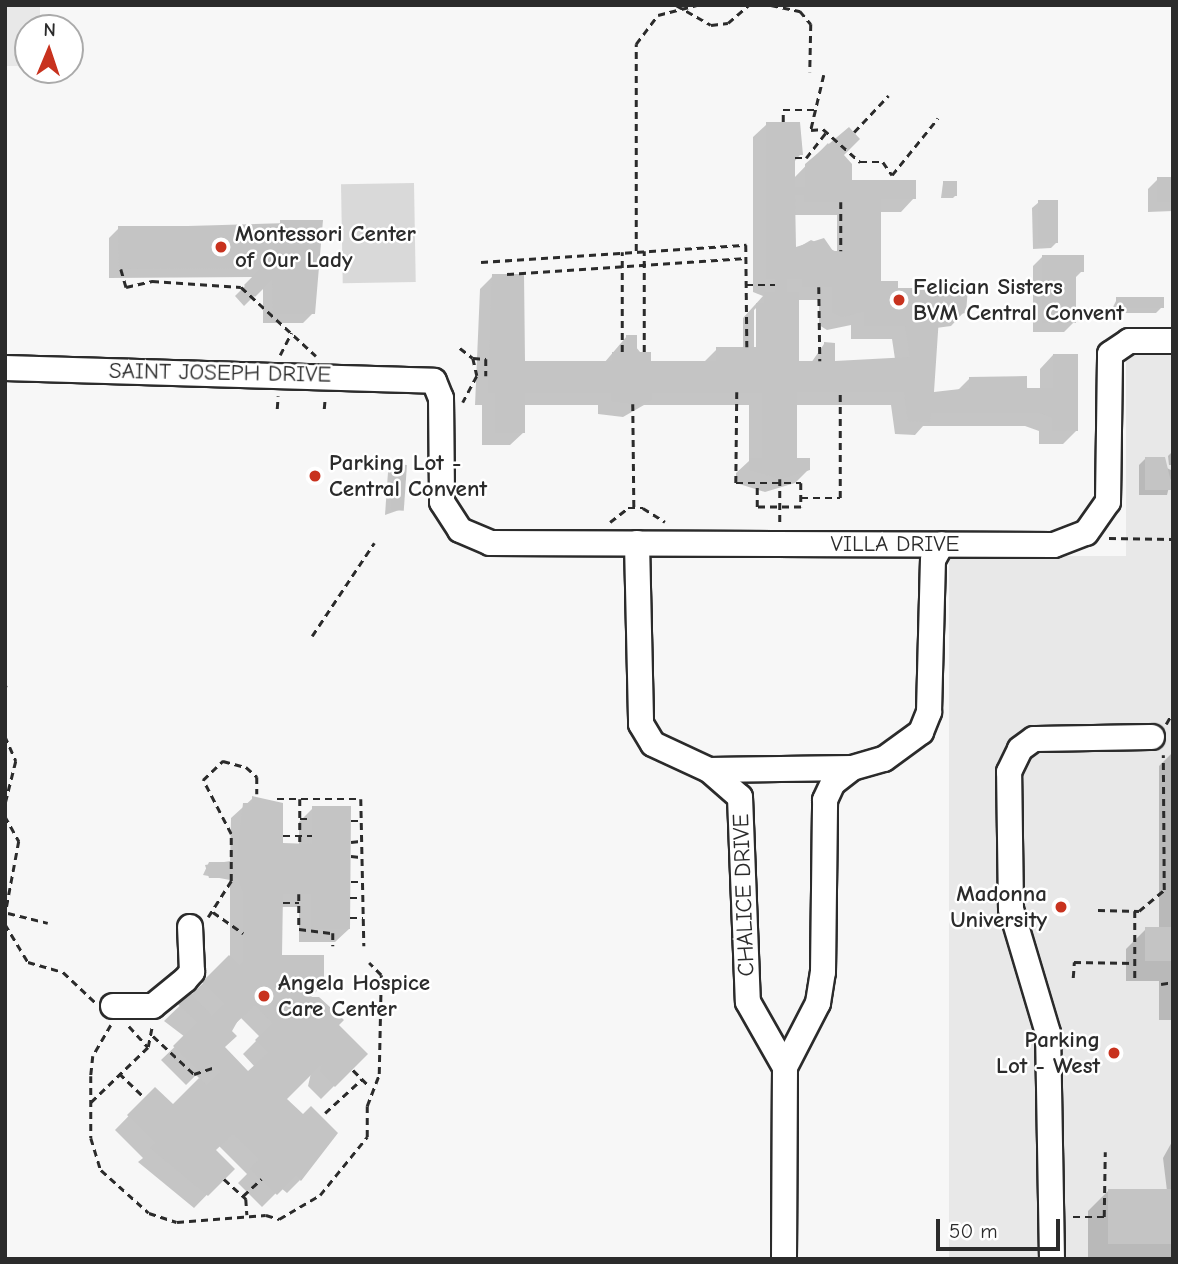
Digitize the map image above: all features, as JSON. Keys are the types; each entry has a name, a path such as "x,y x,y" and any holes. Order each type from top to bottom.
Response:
{"street":[{"path":"1094,526 1110,491 1110,354 1129,341 1173,341"},
{"name":"SAINT JOSEPH DRIVE","path":"5,368 434,381 441,398 440,492 453,523"},
{"name":"VILLA DRIVE","path":"453,523 490,543 1054,545 1094,526"},
{"name":"CHALICE DRIVE","path":"636,543 641,724 660,749 709,770 740,797 748,1002 785,1067"},
{"name":"CHALICE DRIVE","path":"709,770 852,768 884,759 921,732 929,712 932,574 942,544"},
{"path":"1052,1259 1048,1033 1011,909 1009,772 1020,749 1034,739 1160,737"},
{"name":"CHALICE DRIVE","path":"784,1259 785,1067 818,1003 823,972 825,800 833,783 852,768"},
{"path":"113,1010 153,1006 185,980 192,972 196,927"}],"path":[{"path":"676,5 679,11 711,25 728,23 748,5"},
{"path":"636,251 636,44 658,15 697,5"},
{"path":"771,5 800,11 811,24 810,72"},
{"path":"824,75 811,130 826,132 860,162 883,162 891,175 937,118"},
{"path":"854,132 888,96"},
{"path":"783,122 783,110 814,110"},
{"path":"795,158 806,158 826,132"},
{"path":"841,202 841,251"},
{"path":"481,262 746,245 747,347"},
{"path":"644,251 644,352"},
{"path":"622,252 622,352"},
{"path":"507,274 622,264 746,258"},
{"path":"121,269 126,287 152,281 241,287 325,364 324,409"},
{"path":"746,285 775,285"},
{"path":"819,287 820,361"},
{"path":"460,348 473,358 486,359 487,376 477,376"},
{"path":"457,406 477,376 473,358"},
{"path":"737,393 736,483 780,481 801,483 801,507 757,507 757,483"},
{"path":"801,498 840,498 840,393"},
{"path":"633,404 635,508"},
{"path":"780,481 780,524"},
{"path":"1094,526 1104,538 1173,539"},
{"path":"312,636 374,543"},
{"path":"1098,910 1135,910 1156,903 1164,890 1160,737 1173,712"},
{"path":"5,736 16,761 5,805"},
{"path":"196,927 213,912 231,881 231,834 203,780 223,761 246,766 257,777 257,794"},
{"path":"277,799 361,799 360,898 364,947"},
{"path":"300,799 300,844"},
{"path":"5,816 19,841 7,914 48,923"},
{"path":"300,819 312,820"},
{"path":"351,821 360,821"},
{"path":"283,836 312,836"},
{"path":"351,842 360,841"},
{"path":"351,856 360,857"},
{"path":"351,882 360,882"},
{"path":"299,894 299,929 333,933 333,946"},
{"path":"350,898 360,898"},
{"path":"283,902 299,903"},
{"path":"1135,910 1135,981"},
{"path":"213,912 243,933"},
{"path":"350,918 363,918"},
{"path":"5,924 28,962 63,972 113,1010 135,1018"},
{"path":"1073,978 1074,962 1135,963"},
{"path":"148,1047 122,1018 113,1023 93,1056 91,1138 101,1170 149,1213 215,1223 247,1215 279,1219 298,1212 341,1174 367,1137 371,1088 379,1074 381,975 369,963"},
{"path":"1161,984 1173,982"},
{"path":"91,1102 148,1047 153,1035 144,1019"},
{"path":"152,1029 162,1020"},
{"path":"153,1035 194,1074 215,1067"},
{"path":"353,1070 371,1088"},
{"path":"119,1073 145,1098"},
{"path":"325,1113 362,1079"},
{"path":"1052,1217 1106,1217 1105,1152"},
{"path":"224,1179 243,1196 247,1215"},
{"path":"243,1196 261,1180"}],"shaded area":[{"path":"5,5 40,5 40,14 14,14 14,66 5,66"},
{"path":"414,183 416,282 343,283 341,184"},
{"name":"Madonna University","path":"1126,351 1173,351 1173,1259 949,1259 949,556 1126,556"}],"building":[{"name":"Felician Sisters BVM Central Convent","path":"766,122 800,122 803,155 795,155 795,187 805,187 805,164 849,127 860,139 844,155 852,164 852,180 916,180 916,199 881,199 881,281 898,281 898,288 968,288 966,313 939,317 934,392 969,388 969,377 1027,376 1027,388 1053,388 1053,354 1078,354 1078,431 1052,431 1052,418 1040,413 931,413 930,422 908,421 904,392 797,392 797,458 810,458 810,470 780,479 749,470 749,458 762,458 762,393 652,393 652,400 638,405 611,401 611,393 525,393 525,433 495,433 495,393 488,393 492,274 524,274 525,361 612,361 612,352 626,352 626,335 637,335 637,352 651,352 651,361 716,361 716,347 756,347 756,303 764,303 764,292 775,292 775,279 766,279","holes":["795,195 804,195 804,202 850,202 850,251 833,251 824,238 796,247","787,279 802,279 802,287 832,287 832,312 841,317 864,312 864,326 905,326 910,357 835,361 835,343 824,342 824,361 799,361 799,292 787,292"]},
{"path":"1157,177 1173,177 1173,202 1157,202"},
{"path":"943,181 957,181 957,196 943,196"},
{"path":"1038,200 1058,200 1058,243 1038,243"},
{"name":"Montessori Center of Our Lady","path":"280,220 323,220 315,314 273,314 272,280 255,297 244,285 261,268 119,269 118,226 280,226"},
{"path":"1042,255 1084,255 1084,272 1076,272 1076,323 1042,323"},
{"path":"1116,297 1164,297 1164,308 1116,308"},
{"path":"1145,457 1165,457 1173,490 1145,490"},
{"path":"394,464 407,465 404,511 391,510"},
{"name":"Angela Hospice Care Center","path":"252,796 283,803 283,843 312,844 312,806 351,806 350,929 311,929 311,894 283,894 282,955 324,955 324,983 311,997 319,997 344,1020 339,1025 368,1054 335,1087 320,1072 322,1064 287,1099 303,1114 311,1106 338,1133 301,1181 296,1176 277,1195 250,1169 259,1159 233,1134 216,1150 235,1169 208,1196 150,1148 155,1143 127,1115 155,1087 173,1104 199,1078 207,1085 220,1072 211,1063 201,1073 173,1046 197,1022 157,985 171,972 212,1016 224,1004 202,982 229,955 239,965 243,961 243,893 237,878 209,878 205,865 237,860 243,803 252,803","holes":["255,1005 272,1023 255,1040 268,1053 248,1071 225,1047 237,1036 230,1029"]},
{"path":"1145,927 1173,927 1173,961 1145,961"},
{"path":"1108,1189 1173,1189 1173,1244 1108,1244"}],"place":[{"name":"Montessori Center of Our Lady","path":"221,247"},
{"name":"Felician Sisters BVM Central Convent","path":"899,300"},
{"name":"Parking Lot - Central Convent","path":"315,476"},
{"name":"Madonna University","path":"1061,907"},
{"name":"Angela Hospice Care Center","path":"264,996"},
{"name":"Parking Lot - West","path":"1114,1053"}]}
